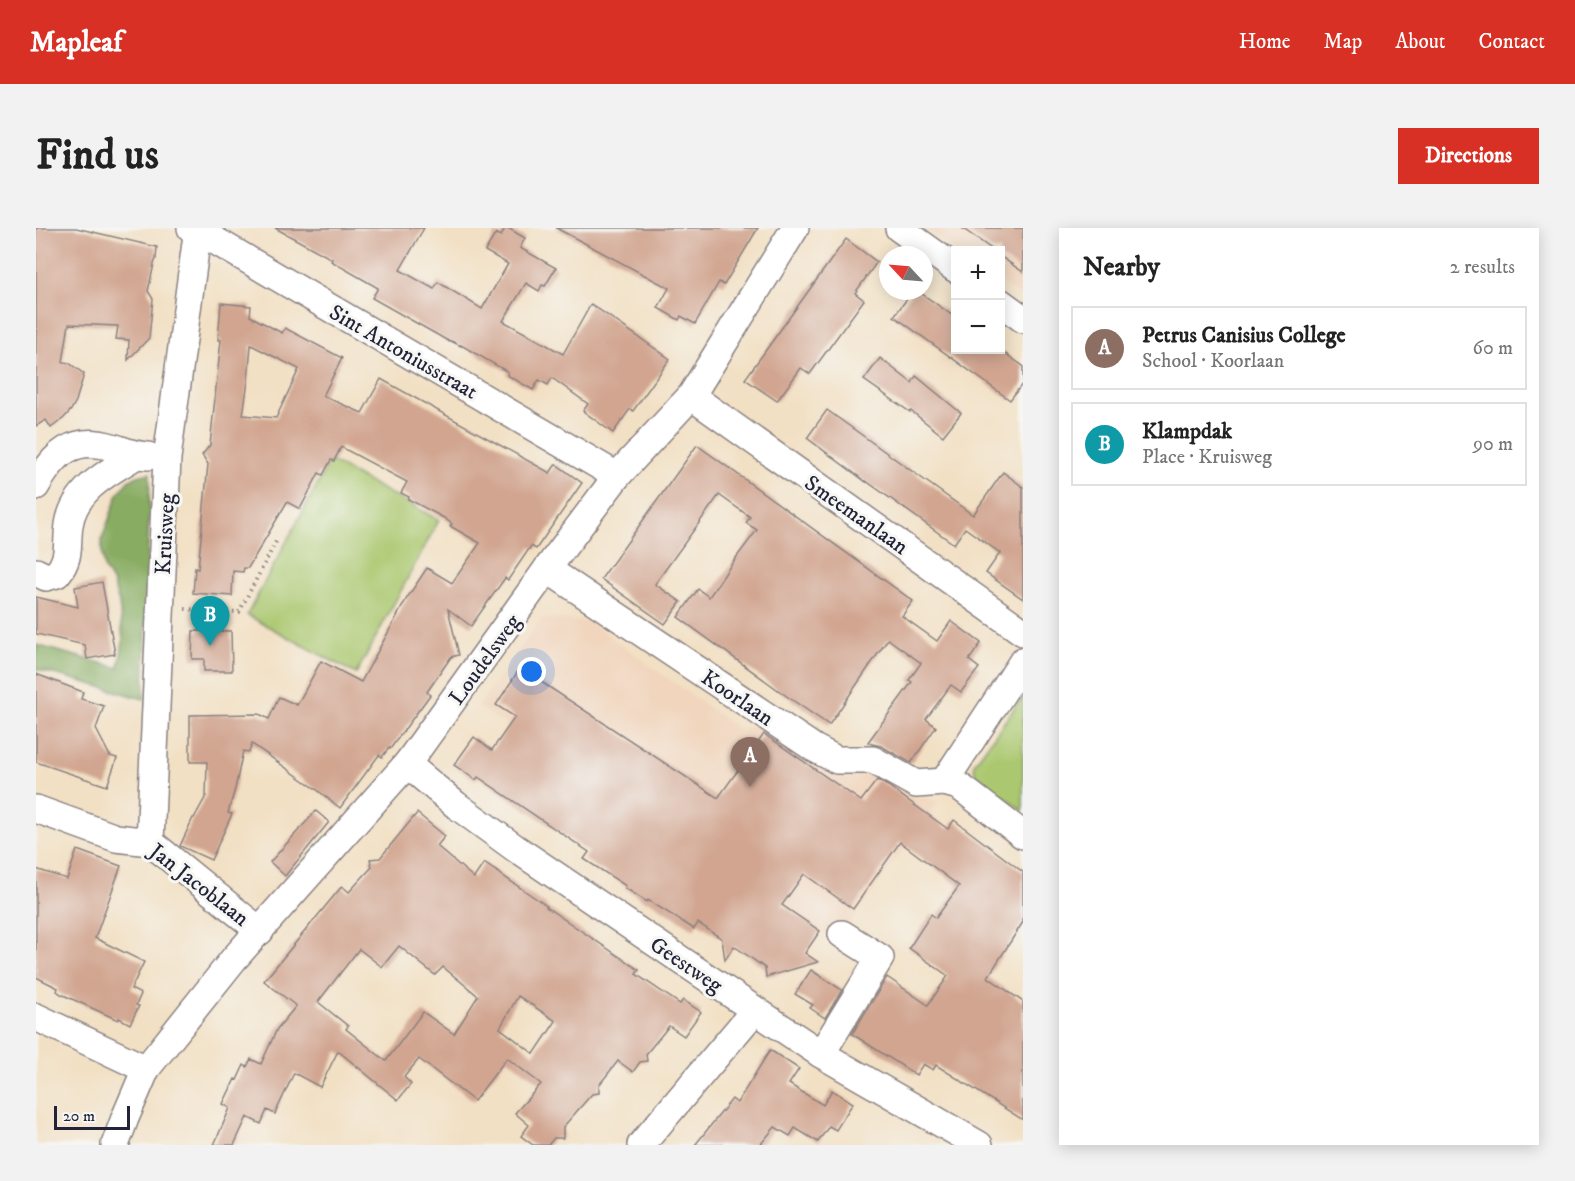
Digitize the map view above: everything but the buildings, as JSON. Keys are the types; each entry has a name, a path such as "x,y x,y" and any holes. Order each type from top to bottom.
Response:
{"street":[{"name":"Loudelsweg","path":"116,1145 124,1118 146,1069 233,960 407,765 547,569 617,476 691,396 795,228"},
{"path":"899,228 951,265"},
{"name":"Kruisweg","path":"150,842 167,458 195,229"},
{"name":"Sint Antoniusstraat","path":"195,229 617,476"},
{"path":"1005,306 1023,319"},
{"name":"Smeemanlaan","path":"691,396 1023,632"},
{"path":"36,486 52,462 66,449 78,444 94,443 135,456 167,458"},
{"path":"36,572 46,577 57,574 65,565 68,555 70,521 77,504 99,478 135,456"},
{"name":"Koorlaan","path":"547,569 814,748 837,760 873,760 916,784 944,782"},
{"path":"1023,661 944,782 958,786 1023,835"},
{"name":"Geestweg","path":"407,765 456,805 515,848 821,1054 979,1145"},
{"name":"Jan Jacoblaan","path":"36,809 116,838 150,842 260,931"},
{"path":"821,1054 880,958 842,934"},
{"path":"641,1145 755,1010"},
{"path":"36,1017 146,1069"}],"path":[{"path":"160,608 239,612 278,538"}],"shaded area":[{"path":"924,228 1023,228 1023,298 1005,285 1005,246 951,247"},
{"path":"542,618 590,622 740,730 764,725 827,769 883,776 918,797 938,801 837,942 478,706"}],"green space":[{"path":"330,461 439,520 356,674 247,615"},
{"path":"150,473 144,699 36,669 36,645 119,668 123,640 119,603 113,583 104,568 102,539 118,494 128,481"},
{"path":"1023,696 1023,811 975,774 974,764"}],"place":[{"name":"Klampdak","path":"210,646"},
{"name":"Petrus Canisius College","path":"750,787"}]}
